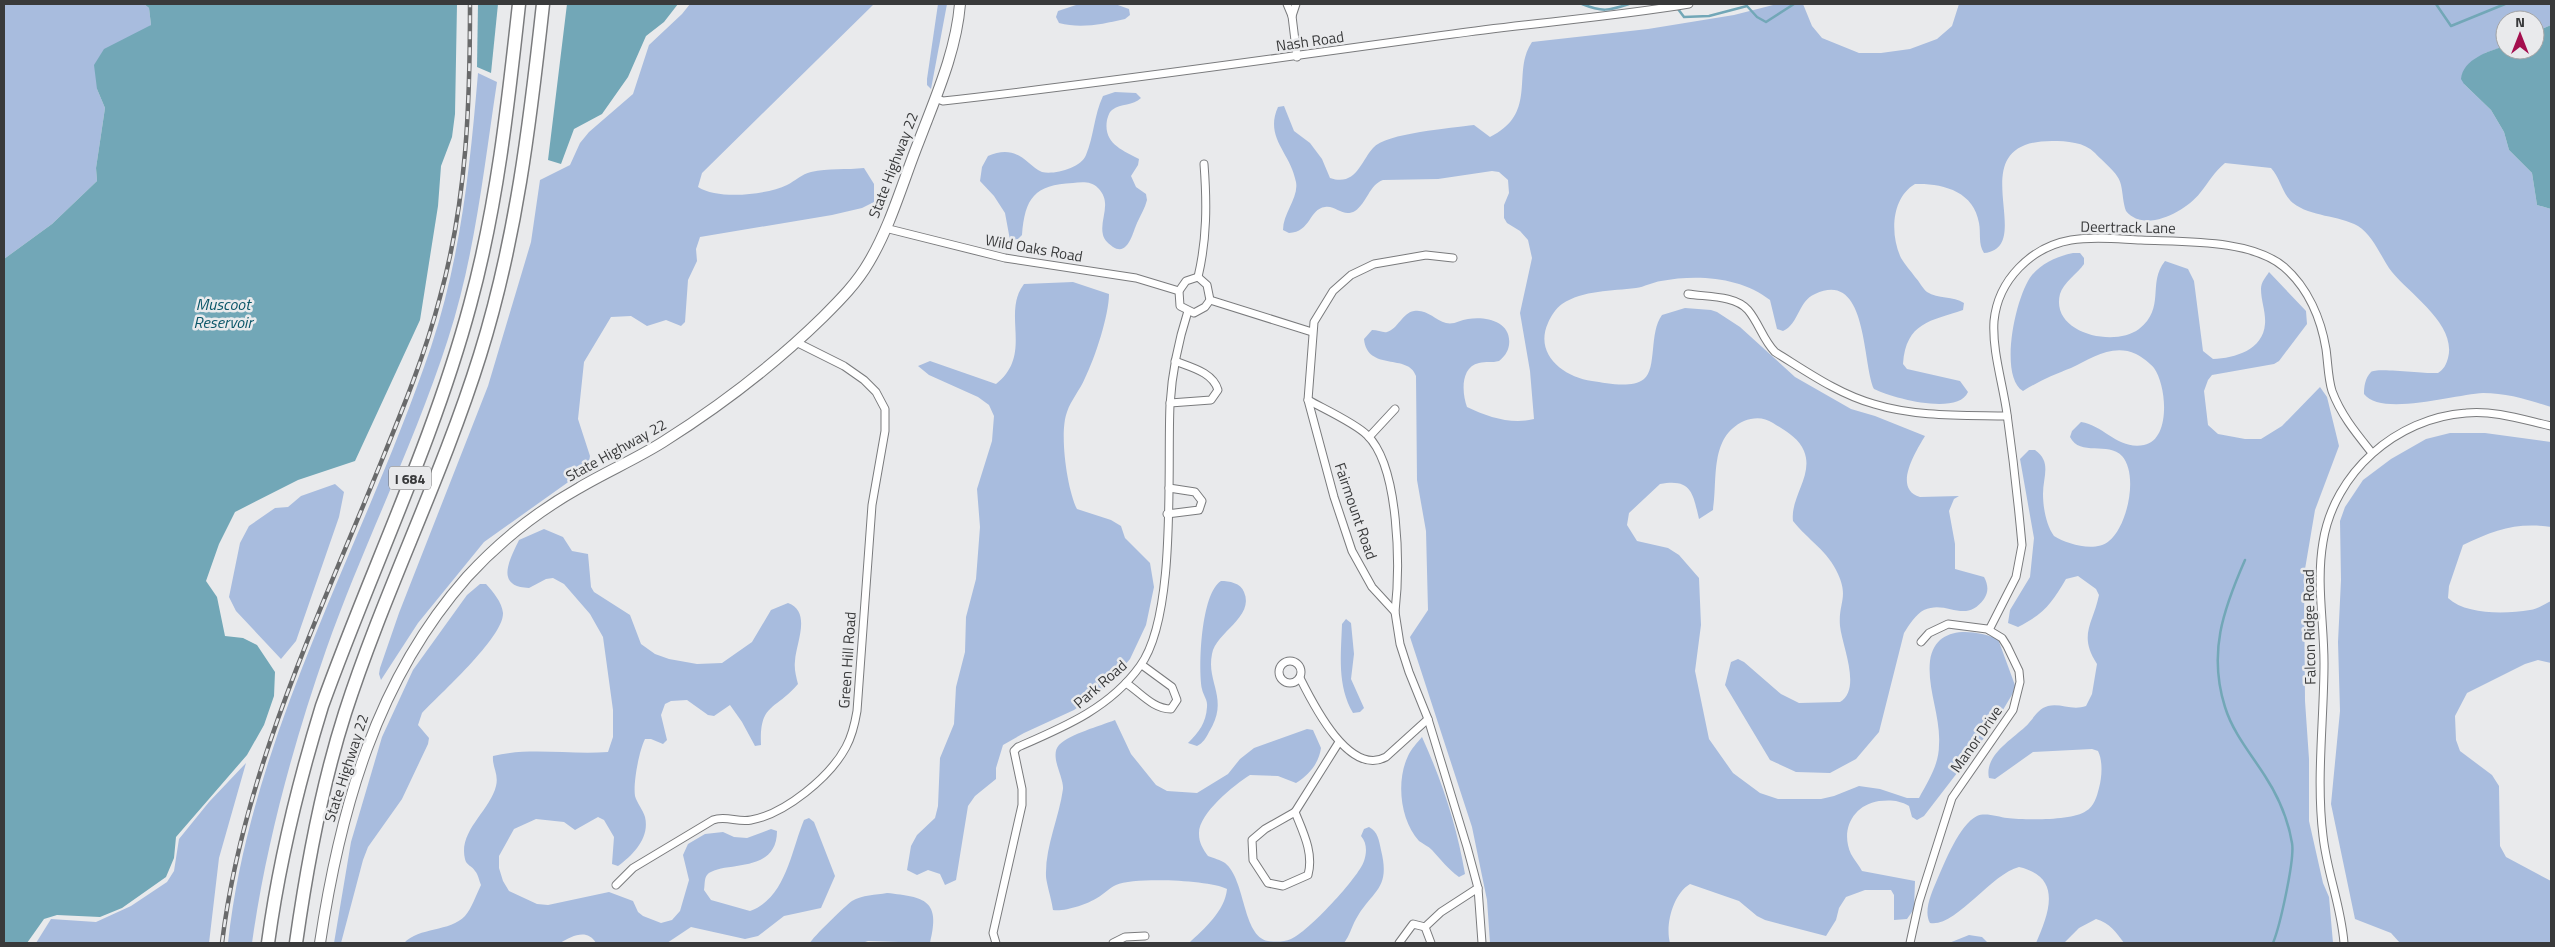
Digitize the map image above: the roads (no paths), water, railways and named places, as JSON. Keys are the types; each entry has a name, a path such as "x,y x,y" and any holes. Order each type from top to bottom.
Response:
{"highway":[{"name":"I 684","path":"268,943 284,846 319,715 355,615 437,409 470,307 499,170 519,4"},
{"name":"I 684","path":"296,943 320,804 345,713 458,418 493,313 515,219 523,174 543,4"}],"main road":[{"name":"State Highway 22","path":"320,943 343,824 369,740 405,663 452,595 487,556 532,519 578,488 688,426 744,386 796,342 852,288 870,260 885,228 935,98 953,45 960,4"}],"street":[{"path":"1287,4 1292,16 1298,57"},
{"path":"1292,16 1296,4"},
{"name":"Nash Road","path":"935,98 944,101 1008,94 1298,57 1452,34 1634,13 1689,4"},
{"path":"1198,277 1205,248 1207,215 1204,164"},
{"name":"Wild Oaks Road","path":"885,228 1005,258 1136,278 1179,291"},
{"name":"Deertrack Lane","path":"1989,630 2016,577 2021,558 2019,510 1994,321 2004,289 2010,277 2038,253 2056,244 2072,240 2108,238 2184,242 2254,251 2284,267 2305,291 2314,309 2326,348 2332,389 2338,405 2349,424 2372,453"},
{"name":"Fairmount Road","path":"1395,612 1372,587 1352,551 1334,497 1308,400 1312,332 1314,322 1333,291 1351,275 1374,264 1426,256 1453,258"},
{"path":"1198,277 1186,280 1179,291 1180,306 1188,312 1194,313 1201,311 1210,300"},
{"path":"1198,277 1207,285 1210,300"},
{"path":"1688,294 1739,303 1747,310 1769,346 1776,352 1852,396 1875,404 1923,413 2007,416"},
{"path":"1210,300 1312,332"},
{"name":"Park Road","path":"996,943 993,933 1022,805 1022,789 1014,751 1018,747 1077,721 1126,683 1142,665 1158,628 1163,590 1169,488 1170,403 1175,361 1188,312"},
{"name":"Green Hill Road","path":"616,885 633,868 714,820 722,817 751,820 768,814 799,797 828,772 847,746 853,730 858,711 872,505 885,431 885,410 876,392 864,380 844,366 796,342"},
{"path":"1170,403 1211,400 1218,390 1211,379 1200,371 1175,361"},
{"path":"1308,400 1368,436 1384,463 1391,494 1397,550 1395,612 1400,644 1428,719 1478,888 1482,943"},
{"path":"1368,436 1395,409"},
{"name":"Falcon Ridge Road","path":"2344,943 2342,917 2323,836 2324,663 2319,588 2323,543 2328,519 2342,487 2352,473 2372,453 2428,421 2466,412 2504,415 2551,426"},
{"path":"1167,514 1199,510 1202,501 1195,492 1169,488"},
{"path":"1921,642 1929,633 1948,624 1989,630"},
{"name":"Manor Drive","path":"1910,943 1919,902 1952,798 2013,710 2018,695 2019,671 2011,652 2002,638 1989,630"},
{"path":"1126,683 1158,707 1171,709 1177,700 1172,688 1142,665"},
{"path":"1300,678 1308,695 1339,742 1364,760 1380,760 1428,719"},
{"path":"1295,812 1307,841 1311,861 1308,875 1283,886 1268,883 1253,860 1252,840 1265,829 1295,812 1339,742"},
{"path":"1425,927 1441,912 1478,888"},
{"path":"1399,943 1413,924 1425,927"},
{"path":"1425,927 1431,943"},
{"path":"1113,943 1126,937 1145,936"}],"water":[{"name":"Muscoot Reservoir","path":"144,4 457,4 455,114 452,137 441,166 438,206 420,320 355,461 298,480 235,512 219,544 206,581 217,597 225,636 243,638 257,645 275,672 274,696 264,725 247,755 176,837 174,858 166,877 122,908 100,917 57,915 44,919 27,943 4,943 4,259 52,224 97,181 96,168 105,108 97,89 94,65 104,49 151,25 149,8"},
{"path":"478,4 498,4 491,73 477,67"},
{"path":"567,4 678,4 664,22 646,36 628,77 602,114 574,129 561,164 548,160"},
{"path":"2551,25 2551,209 2537,205 2532,173 2509,150 2504,132 2491,110 2461,79 2466,66 2478,57 2495,49 2495,60 2545,60 2545,28"}],"waterway":[{"path":"1582,4 1605,10 1629,4"},
{"path":"1678,9 1684,17 1709,16 1747,6 1757,17 1766,22 1794,4"},
{"path":"2436,4 2451,26 2505,4"},
{"path":"2245,560 2230,596 2220,632 2218,668 2220,687 2228,717 2274,792 2282,808 2292,843 2289,877 2273,943"}],"railway":[{"path":"222,943 232,882 246,822 263,764 305,648 384,455 434,320 449,261 461,188 468,115 470,4"}]}
